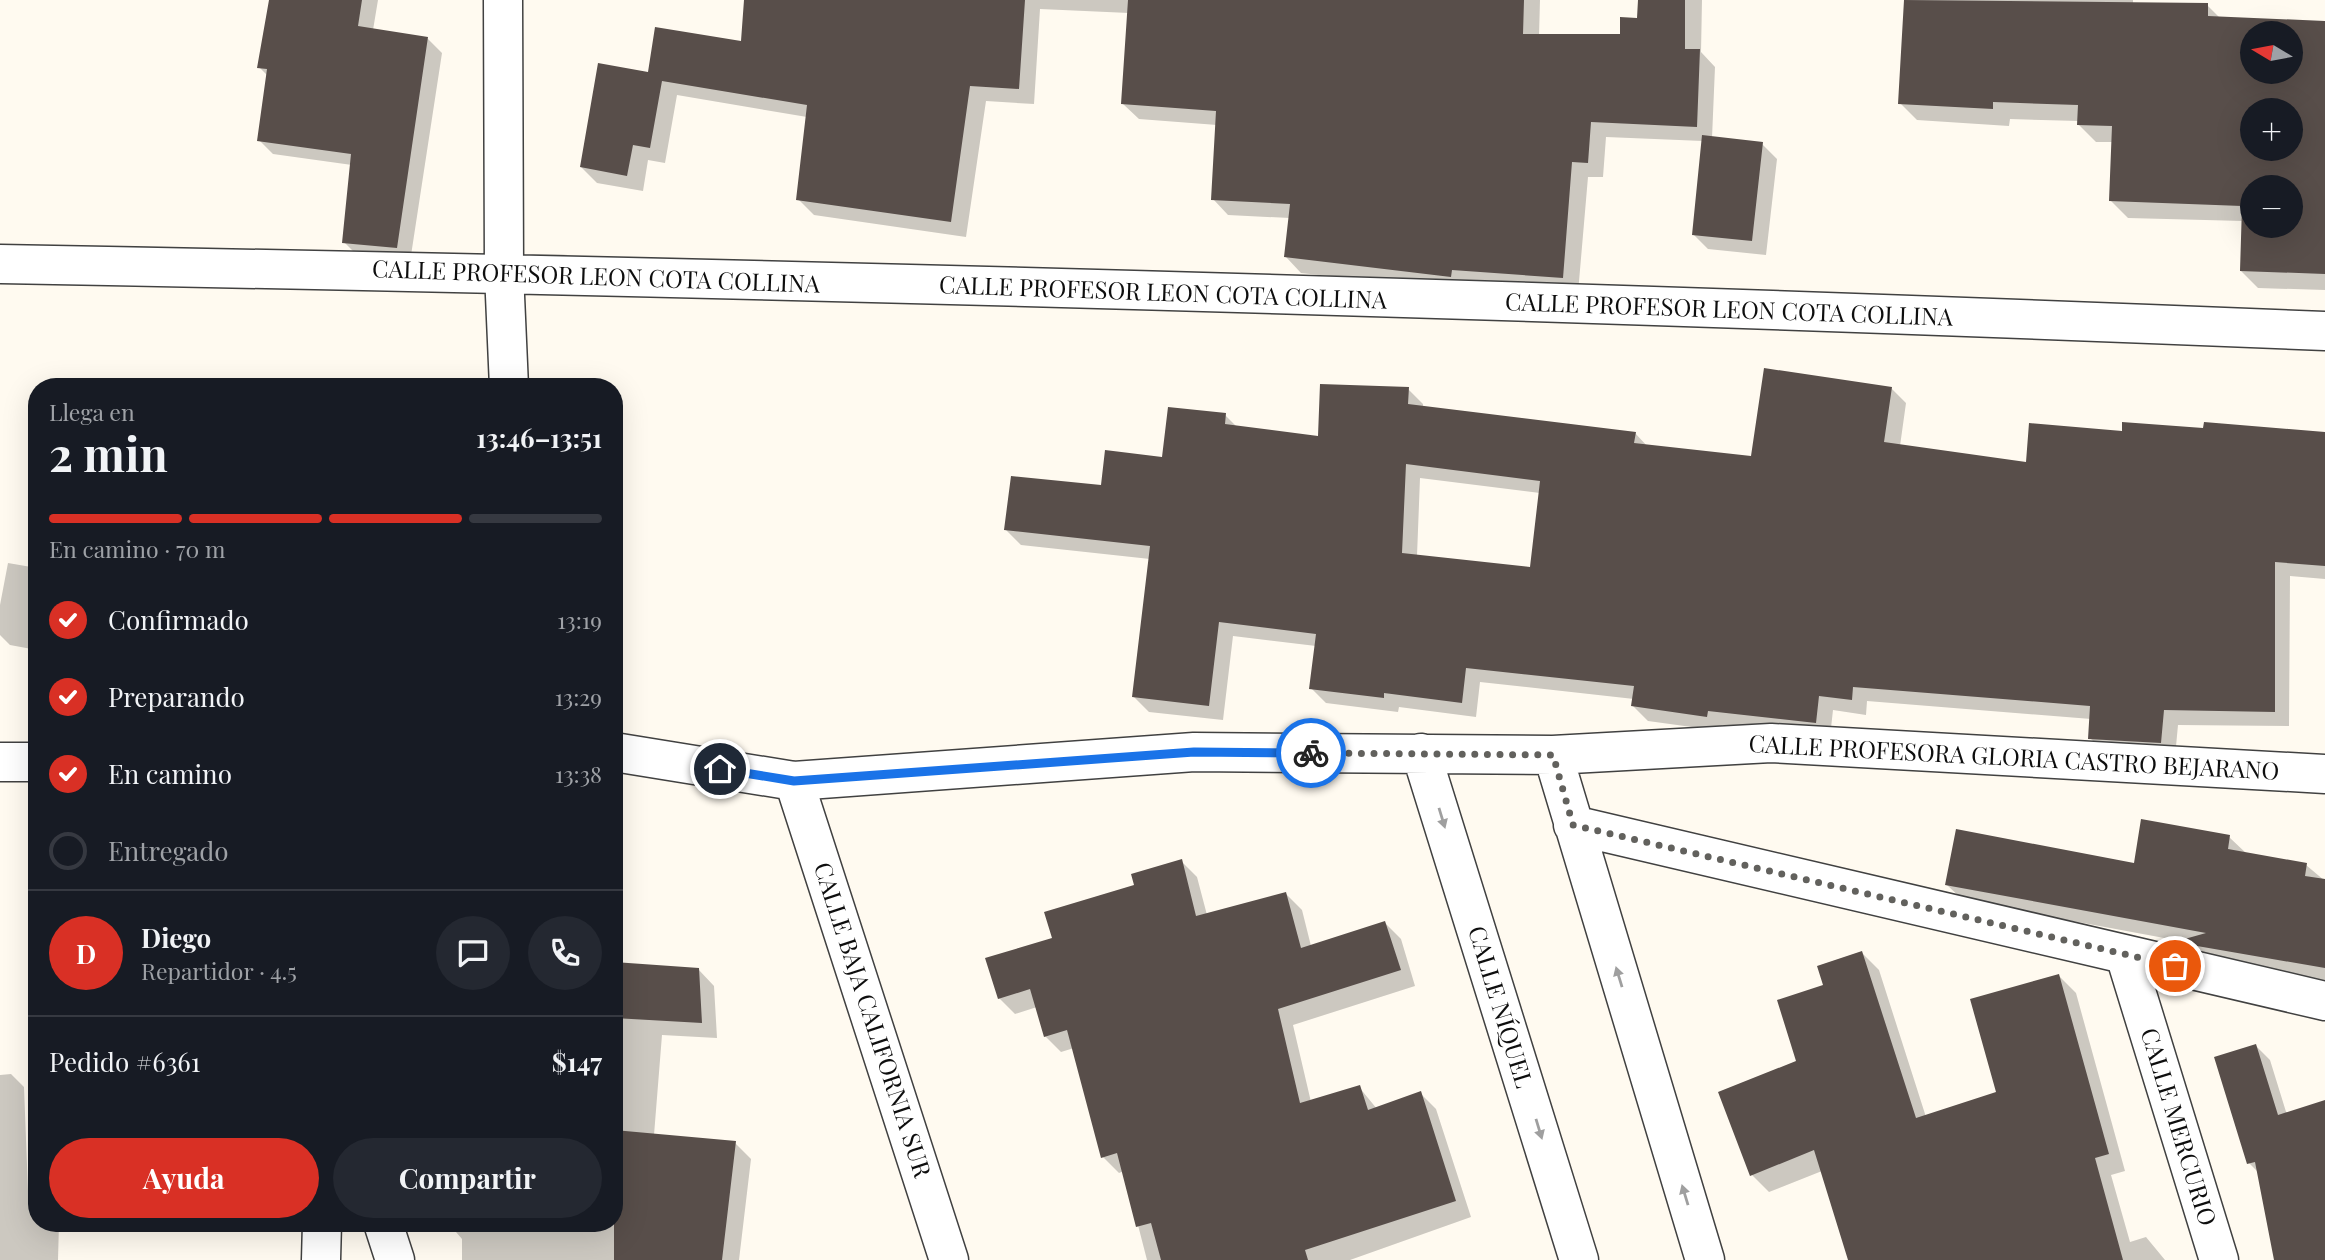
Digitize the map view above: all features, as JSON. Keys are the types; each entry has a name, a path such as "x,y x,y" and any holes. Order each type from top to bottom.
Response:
{"street":[{"path":"503,0 504,273 509,378"},
{"name":"CALLE PROFESOR LEON COTA COLLINA","path":"0,264 504,273 2047,320 2325,331"},
{"name":"CALLE PROFESORA GLORIA CASTRO BEJARANO","path":"623,753 794,781 1194,752 1553,755 1771,743 2325,774"},
{"name":"CALLE NÍQUEL","path":"1421,753 1579,1260"},
{"path":"1553,755 1705,1260"},
{"path":"0,762 28,762"},
{"name":"CALLE BAJA CALIFORNIA SUR","path":"794,781 950,1260"},
{"path":"1573,825 2325,1001"},
{"name":"CALLE MERCURIO","path":"2125,954 2219,1260"},
{"path":"321,1260 323,1232"},
{"path":"386,1232 395,1260"}],"building":[{"path":"269,0 362,0 358,26 428,37 397,248 342,243 351,154 257,141 267,69 257,68"},
{"path":"744,0 1025,0 1019,89 970,86 951,222 796,200 807,105 662,81 650,148 633,145 627,176 580,167 598,63 648,72 655,27 741,41"},
{"path":"1128,0 1524,0 1523,34 1620,34 1620,17 1637,18 1638,0 1685,0 1685,49 1700,49 1697,127 1591,122 1588,163 1572,162 1563,278 1452,270 1451,277 1284,257 1290,204 1211,200 1216,111 1121,104"},
{"path":"1904,0 2208,3 2208,16 2325,21 2325,274 2240,271 2241,238 2303,238 2303,175 2240,175 2240,206 2109,201 2112,126 2077,125 2078,105 1993,102 1993,109 1898,104"},
{"path":"1702,135 1763,142 1752,241 1692,235"},
{"path":"1764,368 1892,387 1884,442 2026,462 2029,423 2122,431 2122,422 2203,428 2204,422 2325,432 2325,566 2275,562 2275,712 2164,710 2161,743 2088,739 2090,706 1853,687 1852,700 1819,696 1816,723 1708,711 1707,717 1631,706 1634,686 1466,668 1462,703 1384,693 1384,698 1309,689 1316,634 1219,622 1209,706 1132,697 1150,546 1004,530 1011,476 1101,485 1105,450 1162,457 1168,407 1226,413 1225,424 1318,436 1320,384 1409,387 1408,404 1636,432 1634,443 1751,456","holes":["1406,464 1540,481 1530,567 1402,553"]},
{"path":"2141,819 2230,835 2228,849 2307,863 2305,876 2325,879 2325,968 2174,942 2206,933 1945,885 1956,829 2134,863"},
{"path":"1182,859 1196,916 1286,892 1301,948 1385,921 1401,970 1278,1009 1300,1103 1360,1085 1368,1110 1421,1091 1456,1201 1305,1250 1308,1260 1161,1260 1151,1223 1136,1227 1117,1153 1101,1158 1067,1030 1044,1037 1030,989 998,999 985,958 1052,938 1044,912 1134,885 1131,874"},
{"path":"1862,951 1916,1118 1996,1092 1970,999 2059,974 2109,1154 2095,1158 2123,1260 1848,1260 1814,1150 1750,1176 1718,1092 1796,1061 1777,1000 1823,985 1817,966"},
{"path":"623,963 699,968 702,1023 623,1019"},
{"path":"2256,1044 2278,1115 2325,1100 2325,1260 2274,1260 2255,1162 2247,1164 2214,1057"},
{"path":"623,1131 736,1141 722,1260 614,1260 614,1232 623,1232"}],"way so far":[{"path":"1311,753 1553,755 1573,825 2175,966"}],"route":[{"path":"720,769 794,781 1194,752 1311,753"}]}
